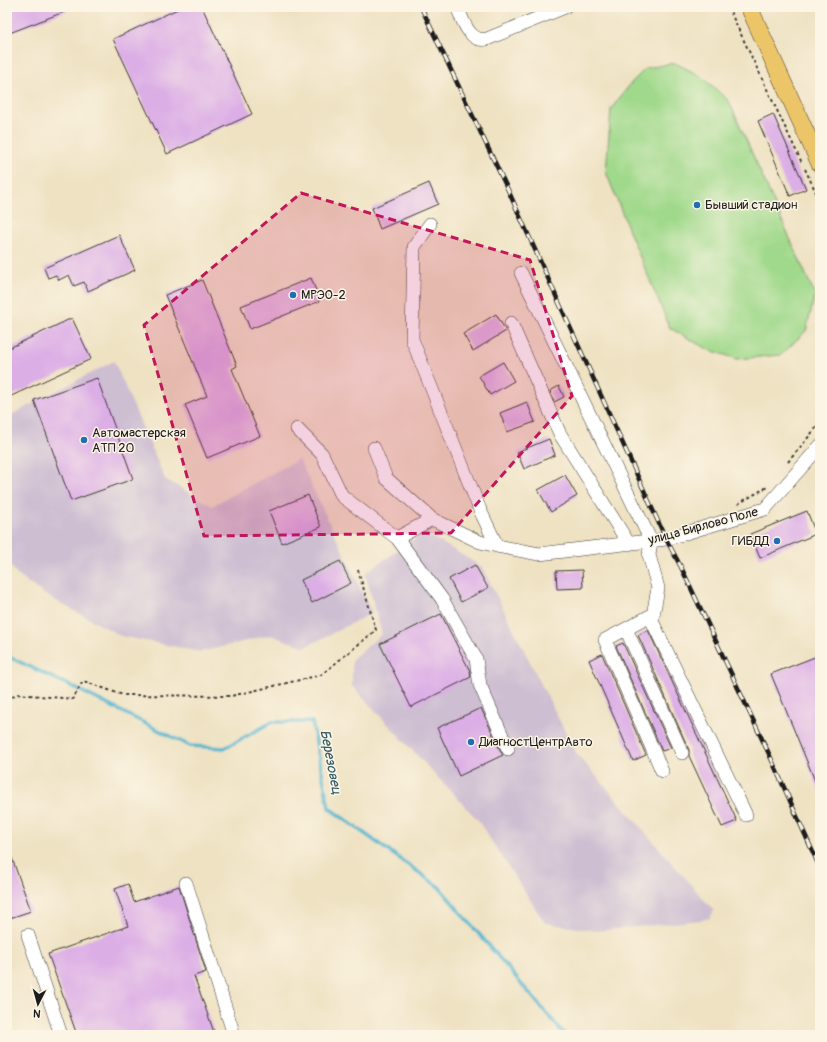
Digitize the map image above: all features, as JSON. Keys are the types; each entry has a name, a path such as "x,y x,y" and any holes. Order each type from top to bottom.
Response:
{"main road":[{"path":"749,7 756,15 820,164"}],"street":[{"path":"457,7 468,31 475,38 482,40 565,7"},
{"path":"430,224 414,247 412,339 480,510 497,546"},
{"path":"521,273 651,541 649,555 658,588 652,621 746,815"},
{"path":"511,322 560,434 628,544"},
{"path":"297,429 322,454 342,496 397,538 442,599 476,659 480,685 508,749"},
{"name":"улица Бирлово Поле","path":"374,448 386,478 432,519 480,542 539,554 666,539 765,509 820,446"},
{"path":"397,538 432,519"},
{"path":"652,615 605,640 662,771"},
{"path":"626,629 682,753"},
{"path":"186,883 234,1035"},
{"path":"28,935 61,1035"}],"path":[{"path":"728,7 820,201"},
{"path":"787,463 820,423"},
{"path":"736,504 769,485"},
{"path":"7,700 18,694 73,699 83,681 123,695 231,696 321,675 376,630 358,570"}],"highlighted area":[{"path":"301,193 530,260 572,396 451,533 204,536 144,325"}],"shaded area":[{"path":"114,361 165,479 212,506 299,459 372,613 305,647 270,635 201,652 121,636 47,596 17,575 7,561 7,417"},
{"path":"424,532 482,567 576,753 714,911 710,918 597,931 545,923 477,819 352,686 352,659 382,634 365,573"}],"green space":[{"name":"Бывший стадион","path":"675,63 701,76 729,101 815,295 806,331 781,355 737,359 707,349 670,328 606,172 611,109 632,82 646,68"}],"building":[{"path":"7,7 74,7 74,8 7,34"},
{"path":"182,7 202,7 252,114 167,154 113,39"},
{"path":"773,114 806,189 790,196 758,121"},
{"path":"429,183 438,204 380,229 372,208"},
{"path":"119,235 135,270 88,291 84,282 74,286 69,275 59,280 56,275 48,278 44,268"},
{"path":"311,278 320,301 250,329 241,306"},
{"path":"202,280 237,366 232,369 260,436 207,458 185,405 207,396 165,295"},
{"path":"496,314 506,331 473,351 463,334"},
{"path":"72,318 91,359 7,398 7,349"},
{"path":"503,362 514,381 490,395 479,376"},
{"name":"Автомастерская АТП 20","path":"97,378 133,479 71,501 34,400"},
{"path":"559,386 564,397 554,402 550,391"},
{"path":"527,402 535,422 507,432 500,413"},
{"path":"549,439 555,455 524,469 517,452"},
{"path":"565,475 577,496 551,512 538,490"},
{"path":"308,495 321,527 282,543 269,511"},
{"path":"807,511 816,534 760,558 750,534"},
{"path":"340,561 351,583 312,603 301,580"},
{"path":"475,565 488,588 461,602 449,579"},
{"path":"582,570 583,588 557,589 556,571"},
{"path":"441,614 470,671 471,677 411,707 380,644"},
{"path":"648,630 737,821 722,827 689,756 689,750 638,635"},
{"path":"623,643 671,748 662,751 616,646"},
{"path":"602,654 646,755 633,761 589,660"},
{"path":"820,655 820,793 771,674"},
{"name":"ДиагностЦентрАвто","path":"481,708 503,755 459,776 437,728"},
{"path":"7,847 31,911 7,919"},
{"path":"128,884 134,902 179,886 206,972 194,976 215,1035 77,1035 48,954 128,926 115,889"}],"waterway":[{"name":"Березовец","path":"7,656 75,688 190,746 225,748 272,722 312,722 329,808 439,887 565,1035"}],"railway":[{"path":"421,7 508,190 666,539 681,567 770,756 820,868"}],"place":[{"name":"Бывший стадион","path":"697,205"},
{"name":"МРЭО-2","path":"293,295"},
{"name":"Автомастерская АТП 20","path":"84,440"},
{"name":"ГИБДД","path":"777,541"},
{"name":"ДиагностЦентрАвто","path":"471,742"}]}
